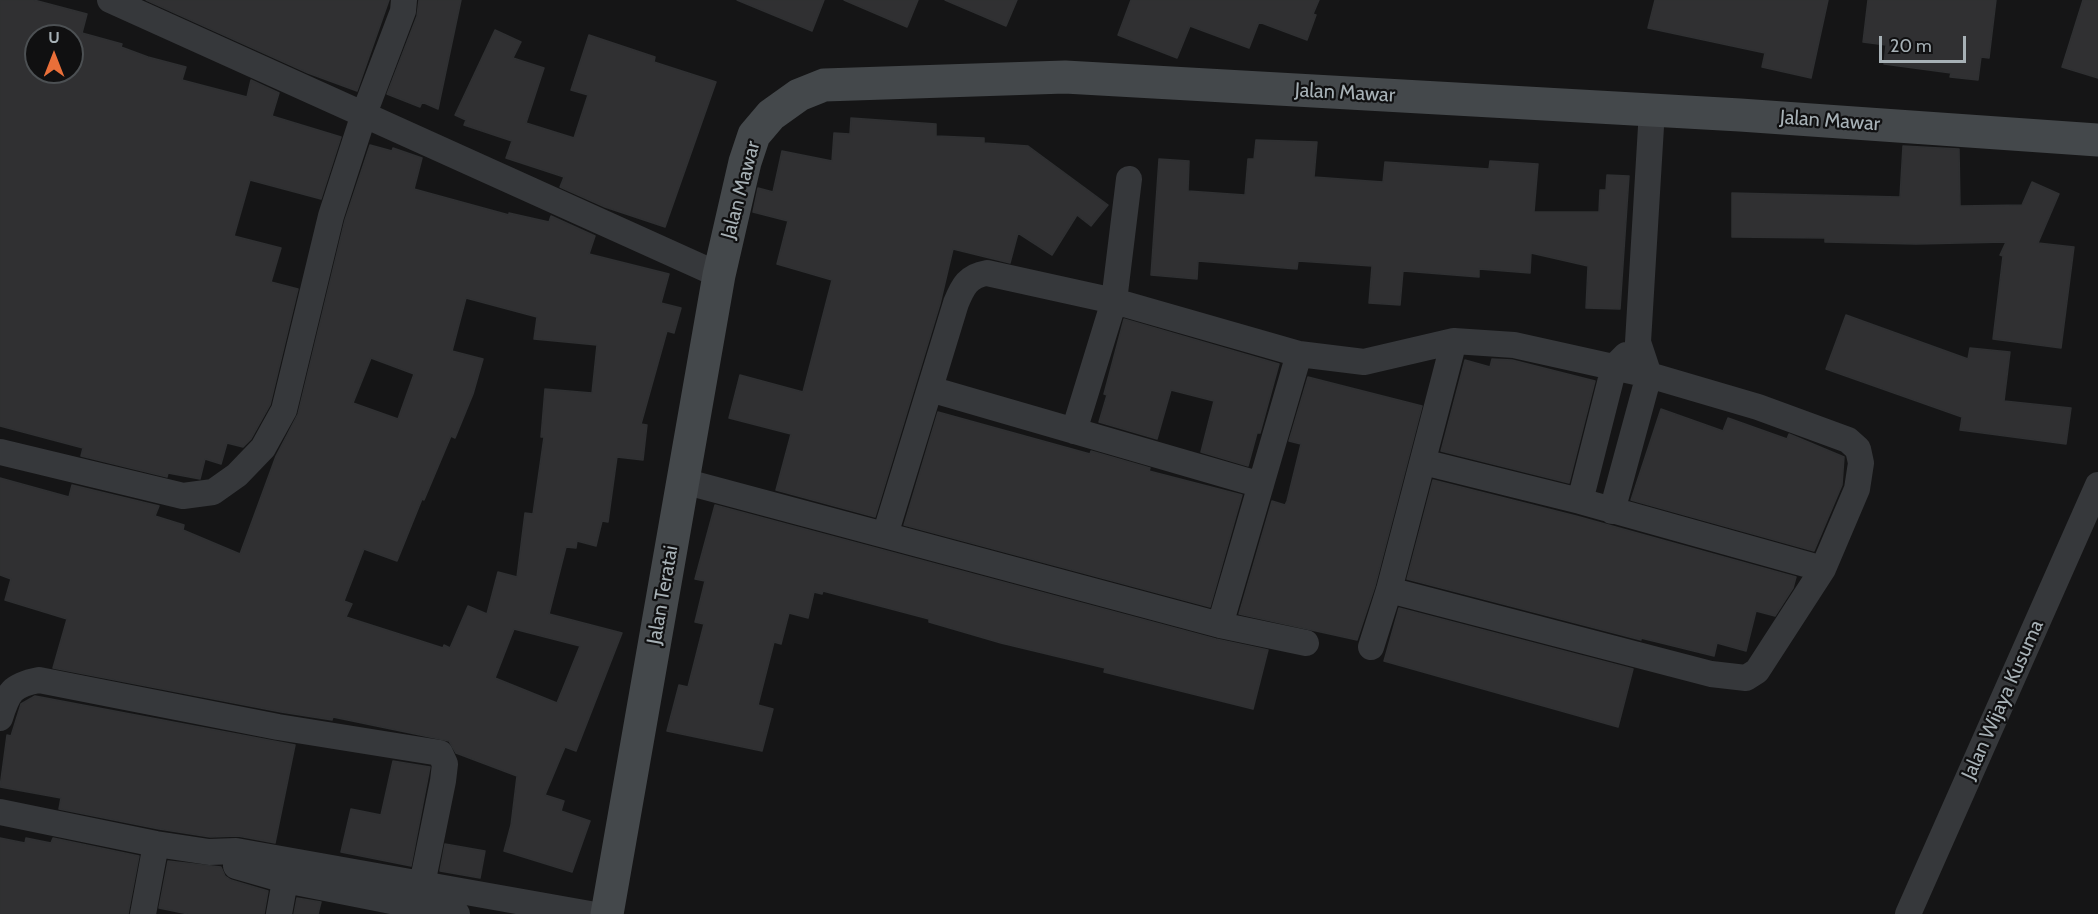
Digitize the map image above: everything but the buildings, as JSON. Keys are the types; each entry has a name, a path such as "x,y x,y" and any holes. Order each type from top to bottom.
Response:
{"street":[{"path":"110,0 719,275"},
{"path":"0,452 183,496 213,492 237,475 263,448 285,410 331,216 364,114 382,71 404,0"},
{"name":"Jalan Mawar","path":"719,275 745,162 754,135 771,115 799,95 825,85 1065,77 1652,110 2098,140"},
{"path":"1612,511 1649,375 1638,342 1652,110"},
{"path":"1074,431 1114,301 1129,179"},
{"path":"885,535 956,303 964,284 974,275 987,273 1114,301 1299,354 1364,362 1454,341 1514,345 1649,375 1758,407 1848,440 1858,449 1861,463 1857,489 1823,569 1757,671 1746,678 1711,674 1389,590"},
{"name":"Jalan Teratai","path":"607,914 719,275"},
{"path":"1371,647 1389,590 1454,341"},
{"path":"1580,501 1614,367 1638,342"},
{"path":"1220,625 1299,354"},
{"path":"930,389 1261,484"},
{"path":"1423,462 1580,501 1823,569"},
{"path":"683,481 1220,625 1306,643"},
{"name":"Jalan Wijaya Kusuma","path":"1908,914 2098,485"},
{"path":"0,718 12,689 22,683 39,680 278,727 440,753 445,764 443,781 418,902"},
{"path":"0,812 156,844 209,852 236,851 287,871 418,902 457,914"},
{"path":"143,914 156,844"},
{"path":"279,914 287,871"},
{"path":"418,902 590,914"}]}
